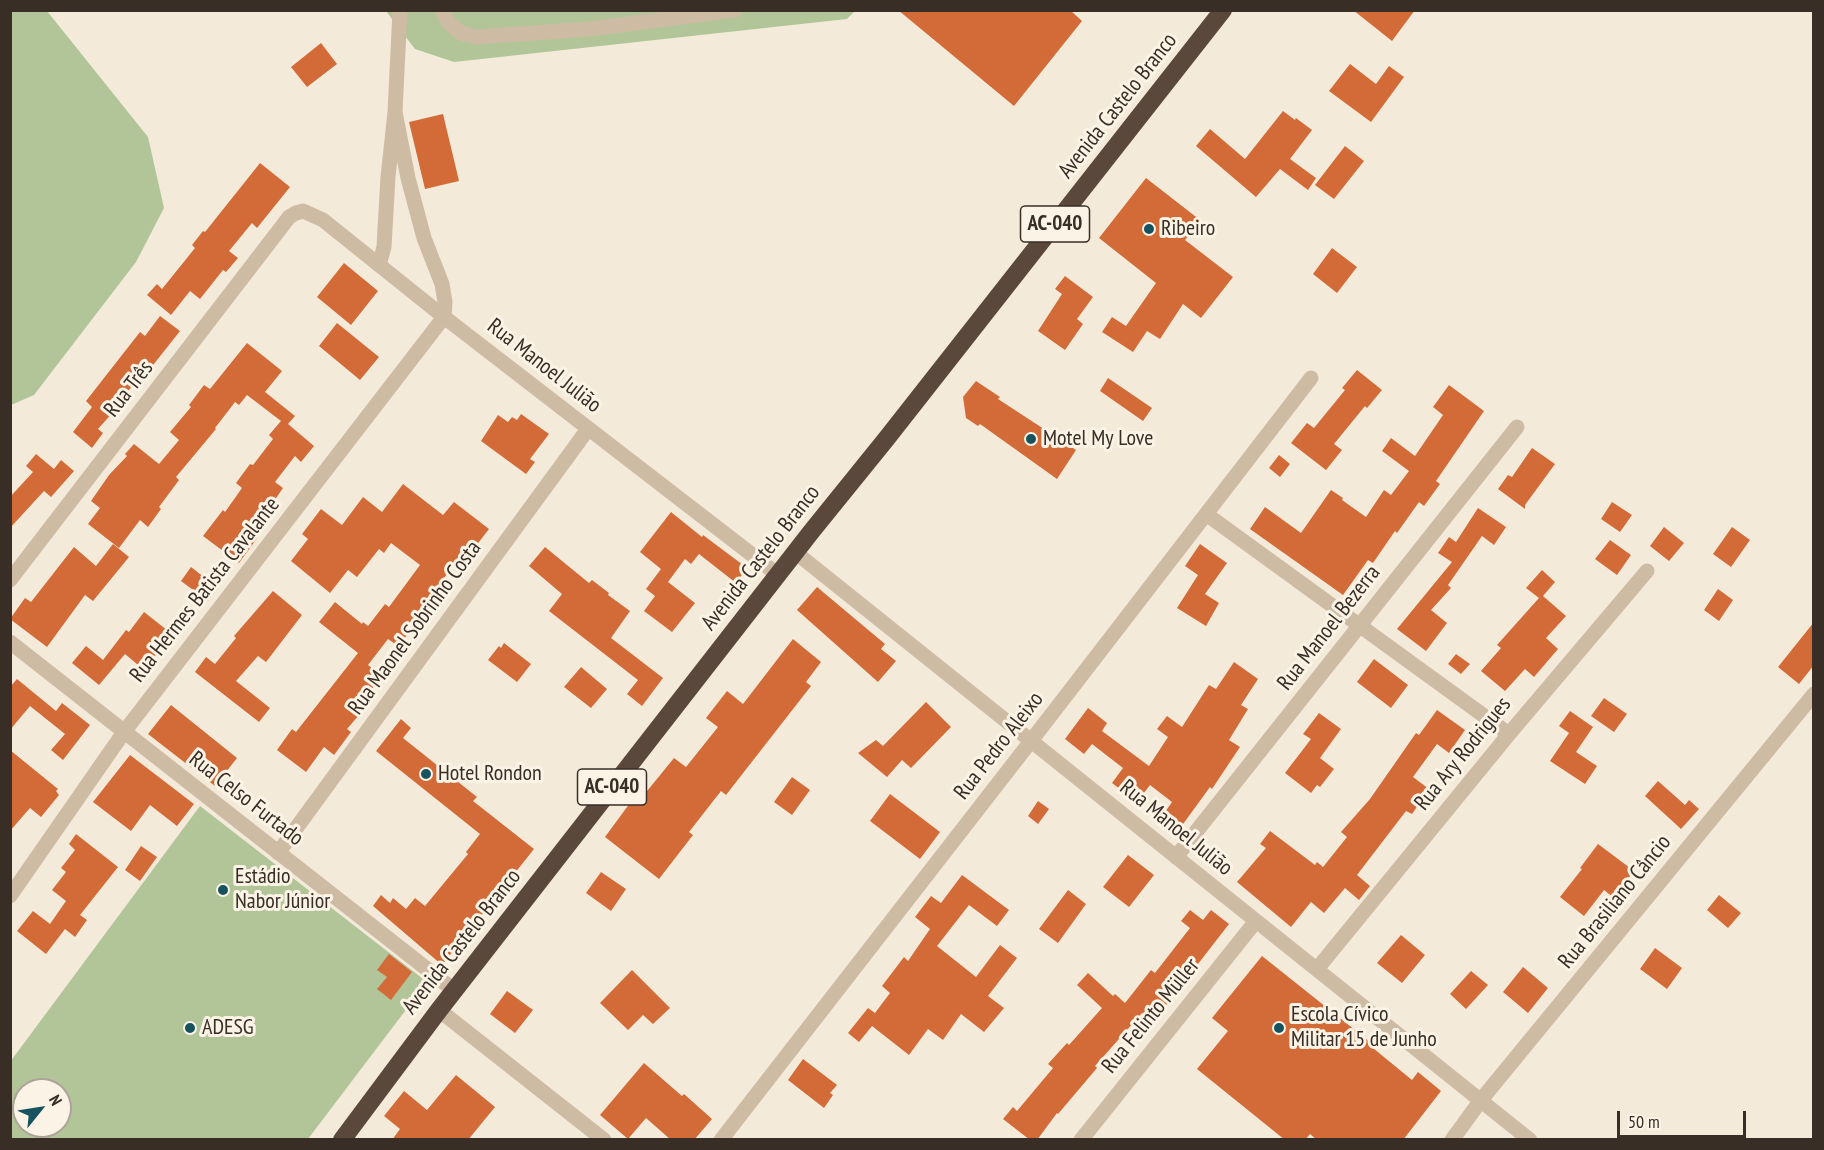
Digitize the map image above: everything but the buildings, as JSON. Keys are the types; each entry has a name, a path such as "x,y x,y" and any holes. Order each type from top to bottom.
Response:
{"highway":[{"name":"Avenida Castelo Branco","path":"342,1140 454,991 777,574 1223,10"}],"street":[{"path":"379,265 384,247 395,112 400,10"},
{"path":"442,10 448,22 461,33 476,37 590,29 735,10"},
{"path":"395,112 410,188 424,238 442,284 446,302 444,317"},
{"name":"Rua Manoel Julião","path":"283,225 296,213 303,211 323,220 444,317 777,574"},
{"name":"Rua Três","path":"10,580 283,225"},
{"name":"Rua Hermes Batista Cavalante","path":"10,896 124,732 444,317"},
{"name":"Rua Pedro Aleixo","path":"721,1140 1311,378"},
{"name":"Rua Manoel Bezerra","path":"1176,857 1517,427"},
{"name":"Rua Maonel Sobrinho Costa","path":"278,853 588,429"},
{"path":"1206,514 1509,734"},
{"name":"Rua Manoel Julião","path":"795,552 1530,1140"},
{"name":"Rua Ary Rodrigues","path":"1317,969 1509,734 1647,571"},
{"name":"Rua Celso Furtado","path":"10,642 454,991"},
{"name":"Rua Brasiliano Câncio","path":"1452,1140 1481,1100 1814,694"},
{"name":"Rua Felinto Müller","path":"1081,1140 1256,921"},
{"path":"440,1010 604,1140"}],"green space":[{"path":"11,10 47,11 148,137 164,208 136,262 34,395 11,405"},
{"path":"386,11 855,11 847,19 454,62 415,49"},
{"name":"ADESG","path":"200,806 427,982 308,1139 11,1139 10,1062"}],"place":[{"name":"Ribeiro","path":"1149,229"},
{"name":"Motel My Love","path":"1031,439"},
{"name":"Hotel Rondon","path":"426,774"},
{"name":"Estádio Nabor Júnior","path":"223,890"},
{"name":"ADESG","path":"190,1028"},
{"name":"Escola Cívico Militar 15 de Junho","path":"1279,1028"}]}
